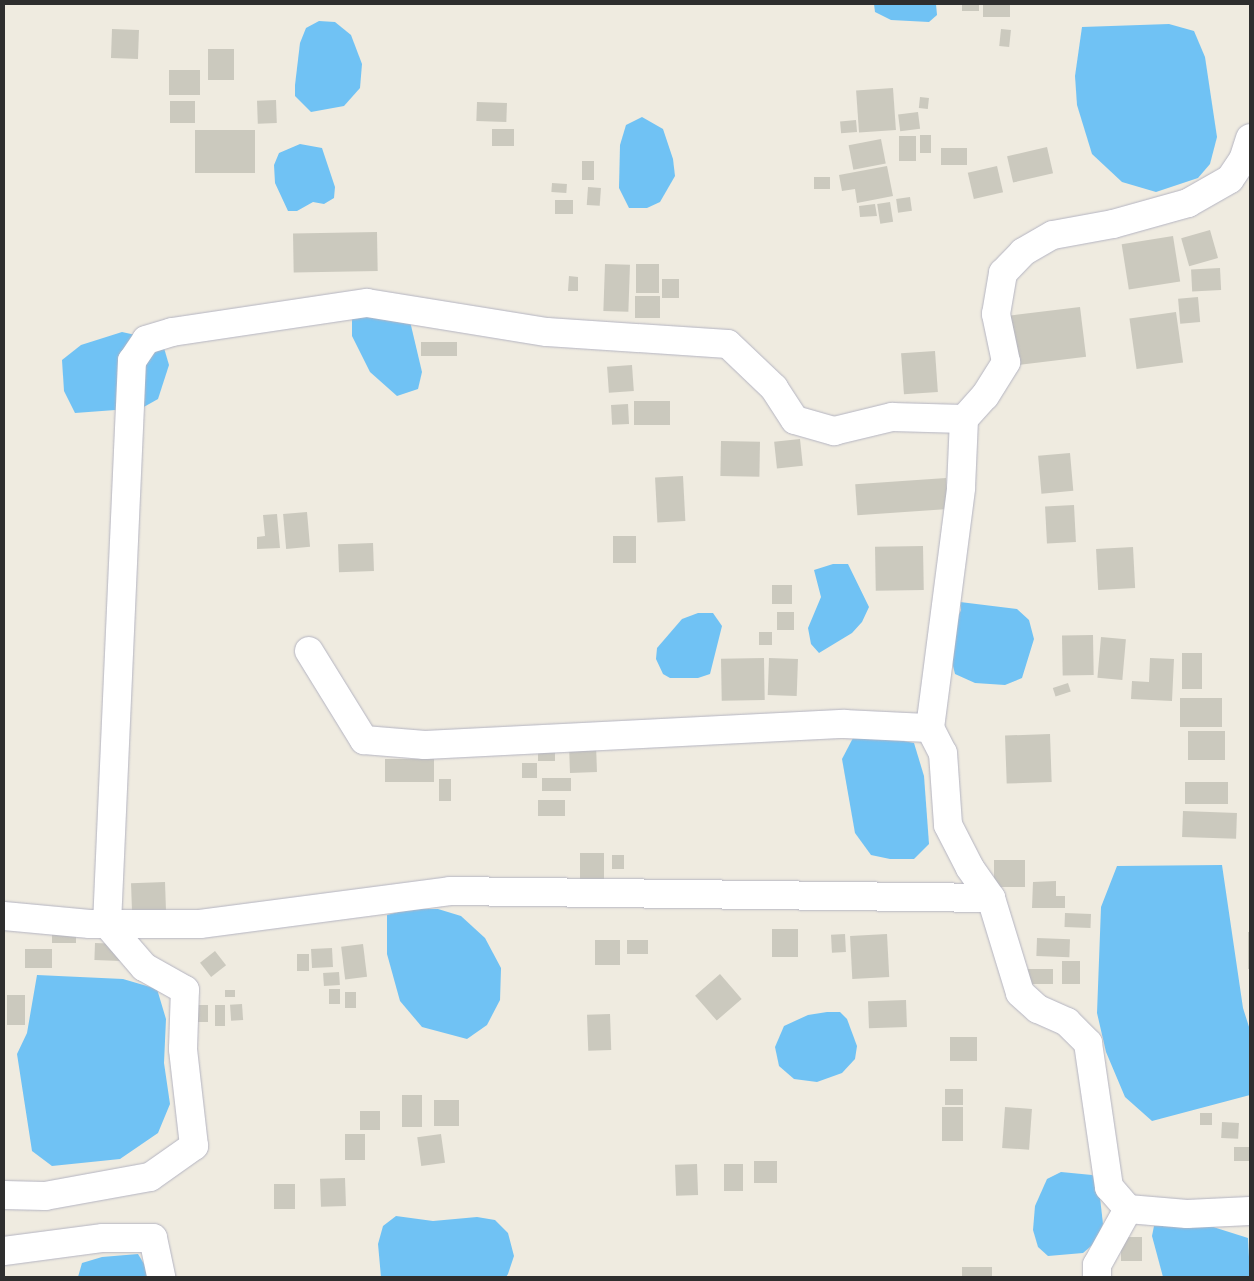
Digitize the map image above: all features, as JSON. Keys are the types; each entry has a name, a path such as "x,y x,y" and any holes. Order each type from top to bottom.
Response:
{"street":[{"path":"1250,138 1244,160 1230,179 1188,203 1113,224 1053,235 1023,252 1004,273 996,314 1006,362 985,396 964,419 961,488 930,728 943,753 948,825 970,868 991,898 1020,993 1038,1009 1067,1022 1088,1043 1109,1187 1128,1209 1187,1214 1250,1211"},
{"path":"4,1195 45,1196 150,1178 194,1146 183,1049 185,990 144,967 107,924 132,361 146,340 172,332 367,303 547,332 728,344 774,388 795,420 834,431 892,417 964,419"},
{"path":"309,651 364,740 425,745 844,724 930,728"},
{"path":"4,916 107,924 200,924 450,891 991,898"},
{"path":"1097,1277 1097,1265 1128,1209"},
{"path":"4,1251 103,1238 153,1238 161,1277"}],"water":[{"path":"874,4 936,4 937,15 929,22 891,20 875,12"},
{"path":"319,21 335,22 351,35 362,64 360,88 344,106 311,112 295,96 295,85 300,43 306,28"},
{"path":"1169,24 1194,31 1205,57 1217,137 1210,164 1198,178 1156,192 1122,182 1092,154 1077,105 1075,76 1082,27"},
{"path":"642,117 663,129 673,159 675,176 660,202 647,208 629,208 619,188 620,145 626,125"},
{"path":"300,144 322,148 335,187 334,198 324,204 313,202 297,211 288,211 275,183 274,165 279,153"},
{"path":"352,308 409,317 422,372 418,389 397,396 370,372 352,336"},
{"path":"122,332 149,338 164,348 169,365 158,399 142,408 75,413 64,391 62,360 81,345"},
{"path":"833,564 848,564 869,607 862,622 852,633 819,653 811,644 808,628 821,597 814,570"},
{"path":"960,602 1017,609 1029,620 1034,639 1022,678 1005,685 975,683 955,674 949,650 951,632 961,610"},
{"path":"698,613 713,613 722,626 710,674 698,678 670,678 663,674 656,659 657,648 682,619"},
{"path":"877,736 914,743 924,776 929,844 914,859 890,859 871,855 855,833 842,759 853,738"},
{"path":"1222,865 1243,1008 1250,1030 1250,1095 1152,1121 1125,1097 1106,1052 1097,1013 1101,907 1117,866"},
{"path":"410,909 438,909 461,916 485,938 501,968 500,1000 487,1025 467,1039 422,1027 400,1001 387,954 387,915"},
{"path":"37,975 123,979 157,989 166,1019 164,1063 170,1104 158,1133 120,1159 52,1166 32,1151 17,1054 27,1033"},
{"path":"840,1012 847,1019 857,1046 855,1059 842,1073 817,1082 794,1079 779,1066 775,1047 784,1026 808,1015"},
{"path":"1061,1172 1092,1175 1098,1180 1103,1224 1097,1241 1083,1253 1048,1256 1038,1247 1033,1230 1035,1206 1047,1179"},
{"path":"396,1216 433,1221 477,1217 495,1220 508,1233 514,1256 508,1274 506,1277 381,1277 378,1244 383,1226"},
{"path":"1154,1226 1210,1226 1248,1238 1250,1277 1163,1277 1152,1236"},
{"path":"138,1254 152,1277 78,1277 82,1263 102,1257"}],"building":[{"path":"962,4 979,4 979,11 962,11"},
{"path":"983,4 1010,4 1010,17 983,17"},
{"path":"112,29 139,30 138,59 111,58"},
{"path":"1001,29 1011,30 1009,47 999,46"},
{"path":"208,49 234,49 234,80 208,80"},
{"path":"169,70 200,70 200,95 169,95"},
{"path":"893,88 896,130 859,132 856,91"},
{"path":"920,97 929,98 928,109 919,108"},
{"path":"276,100 277,123 258,124 257,101"},
{"path":"170,101 195,101 195,123 170,123"},
{"path":"477,102 507,103 506,122 476,121"},
{"path":"918,112 920,129 900,131 898,114"},
{"path":"856,120 857,132 841,133 840,121"},
{"path":"492,129 514,129 514,146 492,146"},
{"path":"195,130 255,130 255,173 195,173"},
{"path":"920,135 931,135 931,153 920,153"},
{"path":"899,136 916,136 916,161 899,161"},
{"path":"881,139 886,164 853,170 849,145"},
{"path":"1047,147 1053,173 1013,183 1007,156"},
{"path":"941,148 967,148 967,165 941,165"},
{"path":"582,161 594,161 594,180 582,180"},
{"path":"887,166 893,196 857,203 855,189 842,191 839,175"},
{"path":"997,166 1003,192 974,199 968,173"},
{"path":"814,177 830,177 830,189 814,189"},
{"path":"552,183 567,184 566,193 551,192"},
{"path":"588,187 601,188 600,206 587,205"},
{"path":"910,197 912,211 898,213 896,199"},
{"path":"555,200 573,200 573,214 555,214"},
{"path":"890,202 893,222 880,224 877,204"},
{"path":"875,204 877,216 860,217 859,206"},
{"path":"1210,230 1218,258 1189,266 1181,238"},
{"path":"377,232 378,271 294,272 293,233"},
{"path":"1173,236 1180,281 1129,290 1122,244"},
{"path":"605,264 630,265 628,312 603,311"},
{"path":"636,264 659,264 659,293 636,293"},
{"path":"1220,268 1221,290 1192,291 1191,270"},
{"path":"569,276 578,277 578,291 568,291"},
{"path":"662,279 679,279 679,298 662,298"},
{"path":"635,296 660,296 660,318 635,318"},
{"path":"1198,297 1200,322 1180,324 1178,299"},
{"path":"1080,307 1086,357 1014,366 1008,316"},
{"path":"1176,312 1183,363 1137,369 1129,319"},
{"path":"421,342 457,342 457,356 421,356"},
{"path":"935,351 938,392 904,394 901,353"},
{"path":"632,365 634,391 609,393 607,367"},
{"path":"634,401 670,401 670,425 634,425"},
{"path":"628,404 629,424 612,425 611,405"},
{"path":"800,439 803,466 777,469 774,442"},
{"path":"721,441 760,442 759,477 720,476"},
{"path":"1070,453 1073,491 1041,494 1038,456"},
{"path":"683,476 685,521 657,522 655,477"},
{"path":"946,478 948,509 857,515 855,484"},
{"path":"1074,505 1076,542 1047,543 1045,507"},
{"path":"307,512 310,547 286,549 283,514"},
{"path":"277,514 280,548 257,549 257,537 265,536 263,515"},
{"path":"613,536 636,536 636,563 613,563"},
{"path":"373,543 374,571 339,572 338,544"},
{"path":"923,546 924,590 876,591 875,547"},
{"path":"1133,547 1135,588 1098,590 1096,549"},
{"path":"772,585 792,585 792,604 772,604"},
{"path":"777,612 794,612 794,630 777,630"},
{"path":"759,632 772,632 772,645 759,645"},
{"path":"1093,635 1094,675 1063,676 1062,636"},
{"path":"1101,637 1126,639 1122,680 1097,678"},
{"path":"1182,653 1202,653 1202,689 1182,689"},
{"path":"764,658 765,700 722,701 721,659"},
{"path":"769,658 798,659 797,696 768,695"},
{"path":"1150,658 1174,659 1172,701 1131,699 1132,681 1149,682"},
{"path":"1068,683 1071,692 1056,697 1053,688"},
{"path":"1180,698 1222,698 1222,727 1180,727"},
{"path":"1188,731 1225,731 1225,760 1188,760"},
{"path":"1050,734 1052,782 1007,784 1005,736"},
{"path":"596,744 597,772 570,773 569,745"},
{"path":"538,745 555,745 555,761 538,761"},
{"path":"385,759 434,759 434,782 385,782"},
{"path":"522,763 537,763 537,778 522,778"},
{"path":"542,778 571,778 571,791 542,791"},
{"path":"439,779 451,779 451,801 439,801"},
{"path":"1185,782 1228,782 1228,804 1185,804"},
{"path":"538,800 565,800 565,816 538,816"},
{"path":"1183,811 1237,813 1236,839 1182,837"},
{"path":"580,853 604,853 604,880 580,880"},
{"path":"612,855 624,855 624,869 612,869"},
{"path":"994,860 1025,860 1025,887 994,887"},
{"path":"1056,881 1056,896 1065,896 1065,908 1032,908 1033,882"},
{"path":"165,882 166,913 132,914 131,883"},
{"path":"1065,913 1091,914 1090,928 1065,927"},
{"path":"52,926 76,926 76,943 52,943"},
{"path":"772,929 798,929 798,957 772,957"},
{"path":"1248,932 1250,932 1250,969 1248,969"},
{"path":"845,934 846,952 832,953 831,935"},
{"path":"887,934 889,977 852,979 850,936"},
{"path":"1037,938 1070,939 1069,957 1036,956"},
{"path":"595,940 620,940 620,965 595,965"},
{"path":"627,940 648,940 648,954 627,954"},
{"path":"95,943 121,944 120,961 94,960"},
{"path":"363,944 367,977 345,979 341,947"},
{"path":"332,948 333,967 312,968 311,949"},
{"path":"25,949 52,949 52,968 25,968"},
{"path":"215,951 226,965 211,977 200,963"},
{"path":"297,954 309,954 309,971 297,971"},
{"path":"1062,961 1080,961 1080,984 1062,984"},
{"path":"1025,969 1053,969 1053,984 1025,984"},
{"path":"339,972 340,985 324,986 323,973"},
{"path":"720,974 742,999 717,1021 695,996"},
{"path":"329,989 340,989 340,1004 329,1004"},
{"path":"225,990 235,990 235,997 225,997"},
{"path":"345,992 356,992 356,1008 345,1008"},
{"path":"7,995 25,995 25,1025 7,1025"},
{"path":"906,1000 907,1027 869,1028 868,1001"},
{"path":"242,1004 243,1020 231,1021 230,1005"},
{"path":"190,1005 208,1005 208,1022 190,1022"},
{"path":"215,1005 225,1005 225,1026 215,1026"},
{"path":"610,1014 611,1050 588,1051 587,1015"},
{"path":"950,1037 977,1037 977,1061 950,1061"},
{"path":"945,1089 963,1089 963,1105 945,1105"},
{"path":"402,1095 422,1095 422,1127 402,1127"},
{"path":"434,1100 459,1100 459,1126 434,1126"},
{"path":"942,1107 963,1107 963,1141 942,1141"},
{"path":"1005,1107 1032,1109 1029,1150 1002,1148"},
{"path":"360,1111 380,1111 380,1130 360,1130"},
{"path":"1200,1113 1212,1113 1212,1125 1200,1125"},
{"path":"1222,1122 1239,1123 1238,1139 1221,1138"},
{"path":"345,1134 365,1134 365,1160 345,1160"},
{"path":"441,1134 445,1163 421,1166 417,1137"},
{"path":"1234,1147 1250,1147 1250,1161 1234,1161"},
{"path":"754,1161 777,1161 777,1183 754,1183"},
{"path":"697,1164 698,1195 676,1196 675,1165"},
{"path":"724,1164 743,1164 743,1191 724,1191"},
{"path":"345,1178 346,1206 321,1207 320,1179"},
{"path":"274,1184 295,1184 295,1209 274,1209"},
{"path":"1121,1237 1142,1237 1142,1261 1121,1261"},
{"path":"962,1267 992,1267 992,1277 962,1277"}]}
